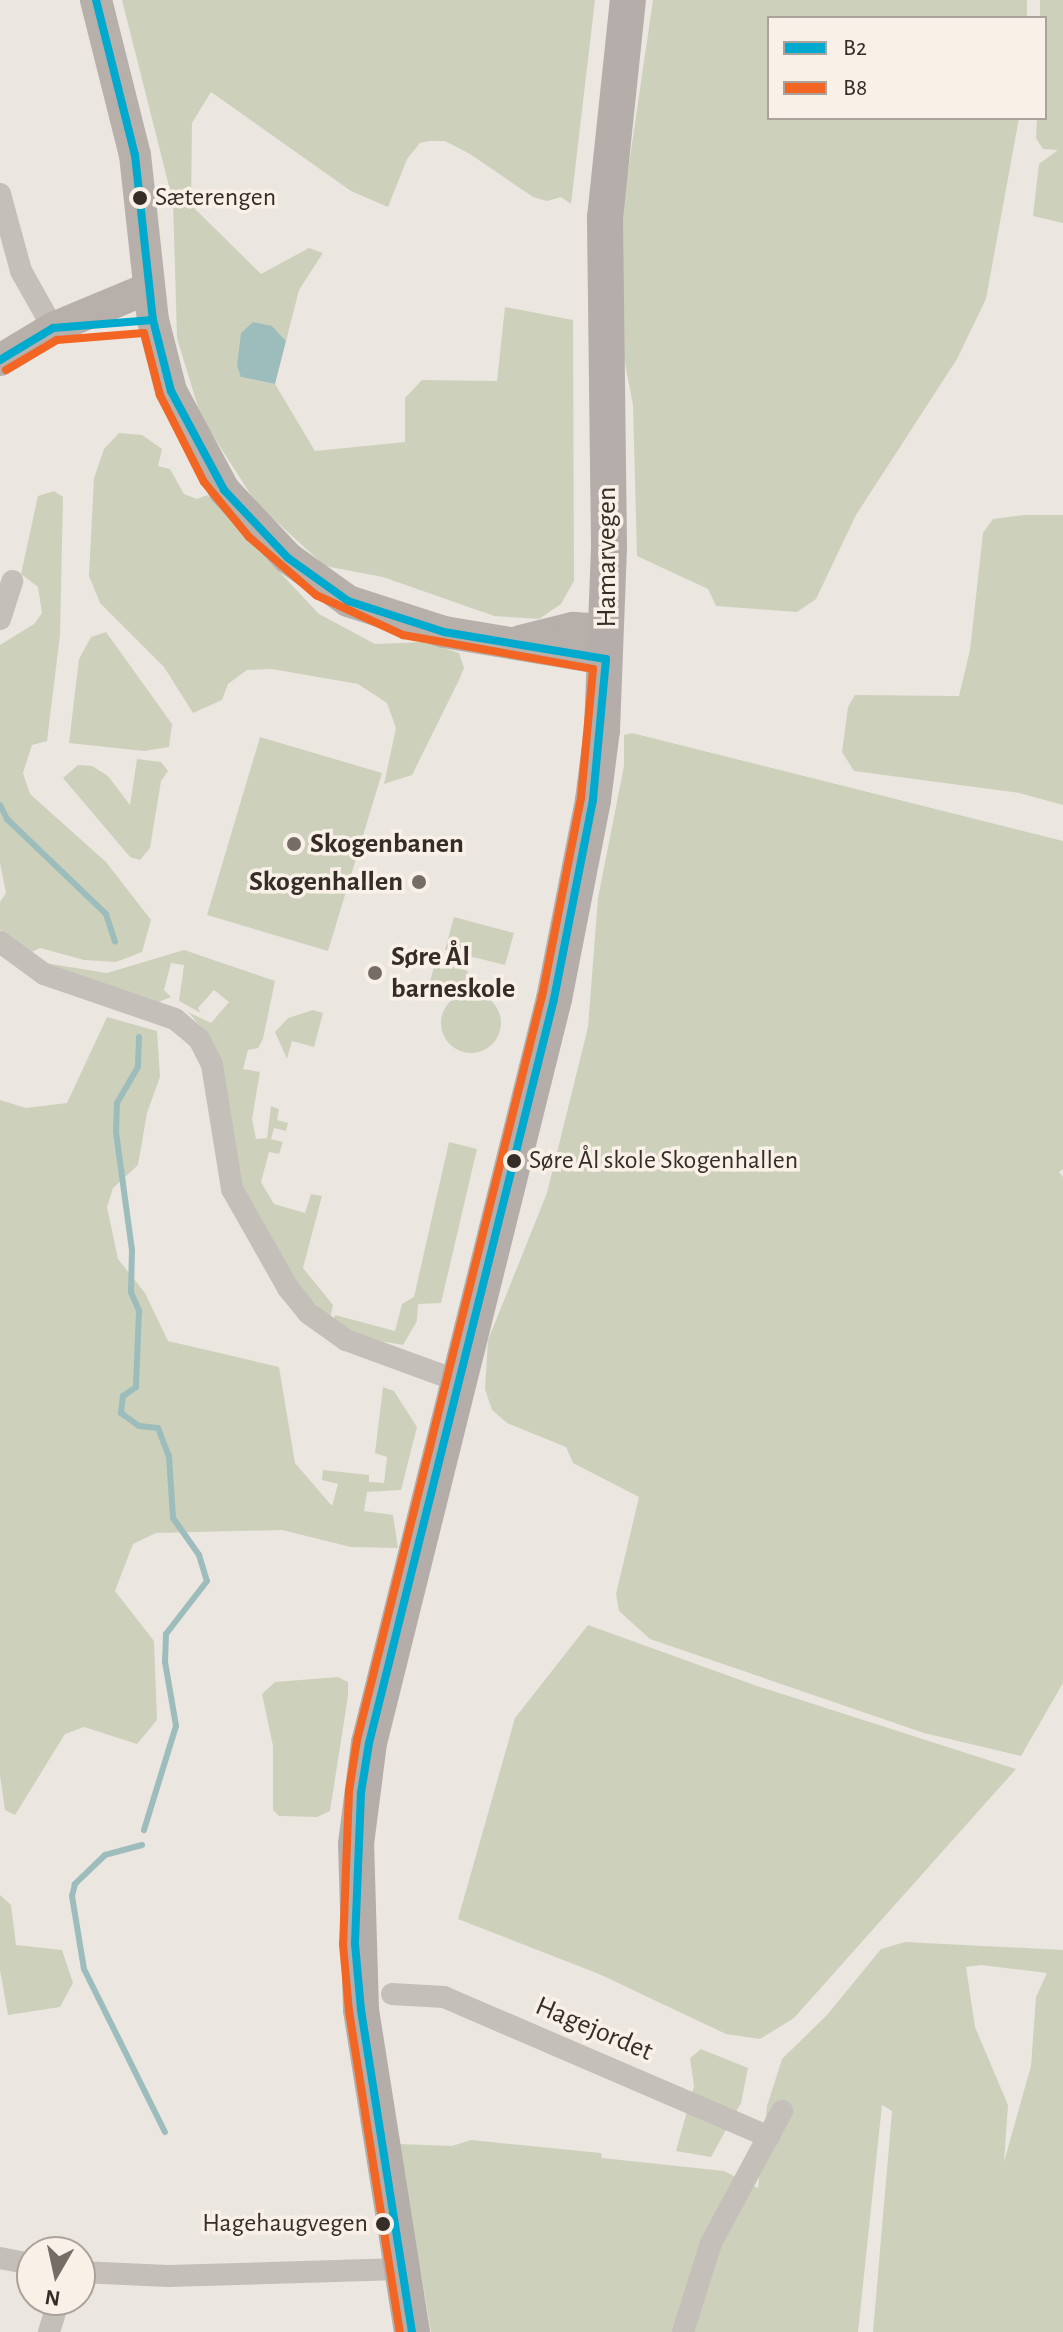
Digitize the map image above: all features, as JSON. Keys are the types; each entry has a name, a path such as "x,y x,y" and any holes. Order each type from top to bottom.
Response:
{"main road":[{"path":"96,0 135,155 153,320 171,391 199,449 224,490 288,558 348,601 391,618 444,632 517,641 575,657 606,645"},
{"name":"Hamarvegen","path":"412,2332 361,2010 356,1844 369,1743 580,876 602,730 606,645 605,218 628,0"},
{"path":"0,360 53,328 149,288"},
{"path":"53,328 153,320"}],"street":[{"path":"0,194 21,271 53,328"},
{"path":"0,619 12,581"},
{"path":"0,942 44,974 175,1019 199,1039 212,1065 232,1189 288,1288 308,1313 346,1340 458,1381"},
{"name":"Hagejordet","path":"392,1994 444,1997 769,2137"},
{"path":"683,2332 711,2243 782,2111"},
{"path":"96,2273 168,2276 401,2269"}],"green space":[{"path":"122,0 595,0 571,204 561,197 547,201 533,197 470,154 445,141 429,141 420,143 407,159 388,207 351,191 211,92 192,123 191,205 261,274 309,248 323,253 299,290 286,341 272,326 241,377 275,384 315,451 405,442 405,398 422,380 497,381 505,307 573,320 574,581 561,604 539,619 494,616 383,577 325,566 256,503 201,417 177,338 173,202"},
{"path":"653,0 1027,0 1027,16 767,16 767,120 1019,120 986,299 957,359 856,515 816,599 797,612 716,606 708,589 637,556 633,405 621,342 622,212"},
{"path":"1040,0 1063,0 1063,223 1033,216 1039,164 1058,150 1043,149 1036,138 1037,120 1047,120 1047,16 1040,16"},
{"path":"119,433 142,435 162,449 158,466 170,469 184,494 197,499 207,495 319,614 375,644 424,642 459,653 464,668 412,775 384,784 396,728 387,703 358,684 272,669 247,670 228,684 222,700 193,713 164,667 100,603 89,576 94,478 104,449"},
{"path":"54,491 63,497 60,635 47,741 32,745 23,773 30,794 106,862 151,920 142,952 116,962 84,960 40,948 30,953 0,930 0,902 6,893 0,863 0,645 34,624 42,613 38,587 21,574 38,496"},
{"path":"1063,515 1063,805 1019,793 854,771 842,752 848,707 855,695 959,696 970,650 983,533 993,519"},
{"path":"106,632 172,724 169,747 144,751 69,743 79,659 91,637"},
{"path":"632,733 1063,841 1063,1169 1059,1172 1063,1177 1063,1683 1021,1756 924,1733 650,1639 619,1611 616,1594 639,1497 573,1463 566,1447 507,1423 492,1410 485,1389 488,1340 547,1193 588,1027 598,898 624,766 624,735"},
{"name":"Skogenbanen","path":"260,737 382,773 328,951 207,915"},
{"path":"137,759 161,762 168,771 161,781 150,848 140,860 130,857 63,778 78,765 92,766 108,776 130,805"},
{"path":"454,917 514,933 505,965 445,950"},
{"path":"184,950 275,981 263,1039 258,1048 248,1050 243,1069 260,1072 252,1119 256,1139 267,1138 271,1106 279,1109 277,1120 288,1123 286,1131 274,1128 271,1139 283,1142 279,1154 269,1152 261,1182 274,1204 305,1213 311,1194 322,1196 303,1268 333,1305 330,1319 295,1283 240,1186 202,1028 188,1012 211,1023 229,1002 214,990 198,1008 201,1013 179,1001 184,965 171,963 164,990 171,997 156,1003 45,963 107,973"},
{"path":"435,962 468,971 463,990 430,982"},
{"path":"471,993 483,995 492,1002 499,1011 499,1035 492,1044 483,1051 471,1053 459,1051 450,1044 443,1035 441,1023 443,1011 450,1002 459,995"},
{"path":"313,1010 323,1013 314,1047 292,1041 287,1059 275,1032 288,1018"},
{"path":"107,1017 157,1031 160,1077 147,1113 138,1165 113,1188 107,1207 118,1259 145,1293 168,1341 279,1367 295,1463 332,1506 338,1484 322,1480 323,1470 369,1475 369,1482 384,1483 387,1457 375,1453 383,1387 394,1391 417,1427 401,1490 367,1492 364,1511 393,1515 398,1548 351,1547 282,1530 156,1533 133,1544 115,1591 154,1641 157,1720 137,1744 84,1727 65,1734 15,1815 5,1810 0,1775 0,1100 26,1108 67,1103"},
{"path":"449,1142 477,1149 441,1303 418,1304 417,1321 403,1345 368,1339 333,1321 335,1315 395,1331 402,1304 414,1297"},
{"path":"588,1625 757,1686 1016,1769 794,2018 760,2039 726,2034 599,1974 458,1919 515,1718"},
{"path":"338,1677 348,1682 348,1696 330,1811 317,1817 279,1816 273,1810 273,1746 262,1694 275,1682"},
{"path":"0,1895 11,1905 16,1945 62,1950 73,1983 60,2007 8,2015 0,1970"},
{"path":"905,1942 1063,1950 1063,2332 873,2332 892,2111 882,2105 858,2332 431,2332 399,2144 452,2146 471,2140 601,2153 602,2158 724,2171 758,2188 767,2106 782,2059 827,2015 881,1949","holes":["981,1965 1047,1973 1036,1997 1031,2066 1004,2162 1008,2105 975,2027 966,1967"]},
{"path":"701,2049 748,2068 741,2103 711,2157 676,2151 694,2086 690,2058"}],"water":[{"path":"253,322 272,326 286,341 275,384 241,377 237,366 241,333"}],"waterway":[{"path":"0,805 7,819 106,914 115,942"},
{"path":"139,1037 138,1067 117,1103 116,1132 132,1250 131,1292 139,1311 136,1387 123,1396 121,1413 139,1426 158,1428 169,1456 173,1518 199,1555 207,1581 166,1634 165,1662 176,1726 144,1830"},
{"path":"142,1845 105,1855 75,1884 72,1896 84,1969 165,2132"}],"transit line":[{"name":"B2","path":"96,0 135,155 153,320 171,391 224,490 288,558 348,601 444,632 606,659 593,800 554,999 369,1743 361,1793 355,1944 361,2010 412,2332"},
{"name":"B2","path":"0,360 53,328 153,320"},
{"name":"B8","path":"6,370 57,340 144,333 160,395 204,482 249,537 316,595 403,635 593,669 581,798 542,996 357,1740 349,1791 343,1944 349,2011 400,2332"}],"place":[{"name":"Sæterengen","path":"140,198"},
{"name":"Skogenbanen","path":"294,844"},
{"name":"Skogenhallen","path":"419,882"},
{"name":"Søre Ål barneskole","path":"375,973"},
{"name":"Søre Ål skole Skogenhallen","path":"514,1161"},
{"name":"Hagehaugvegen","path":"383,2224"}]}
